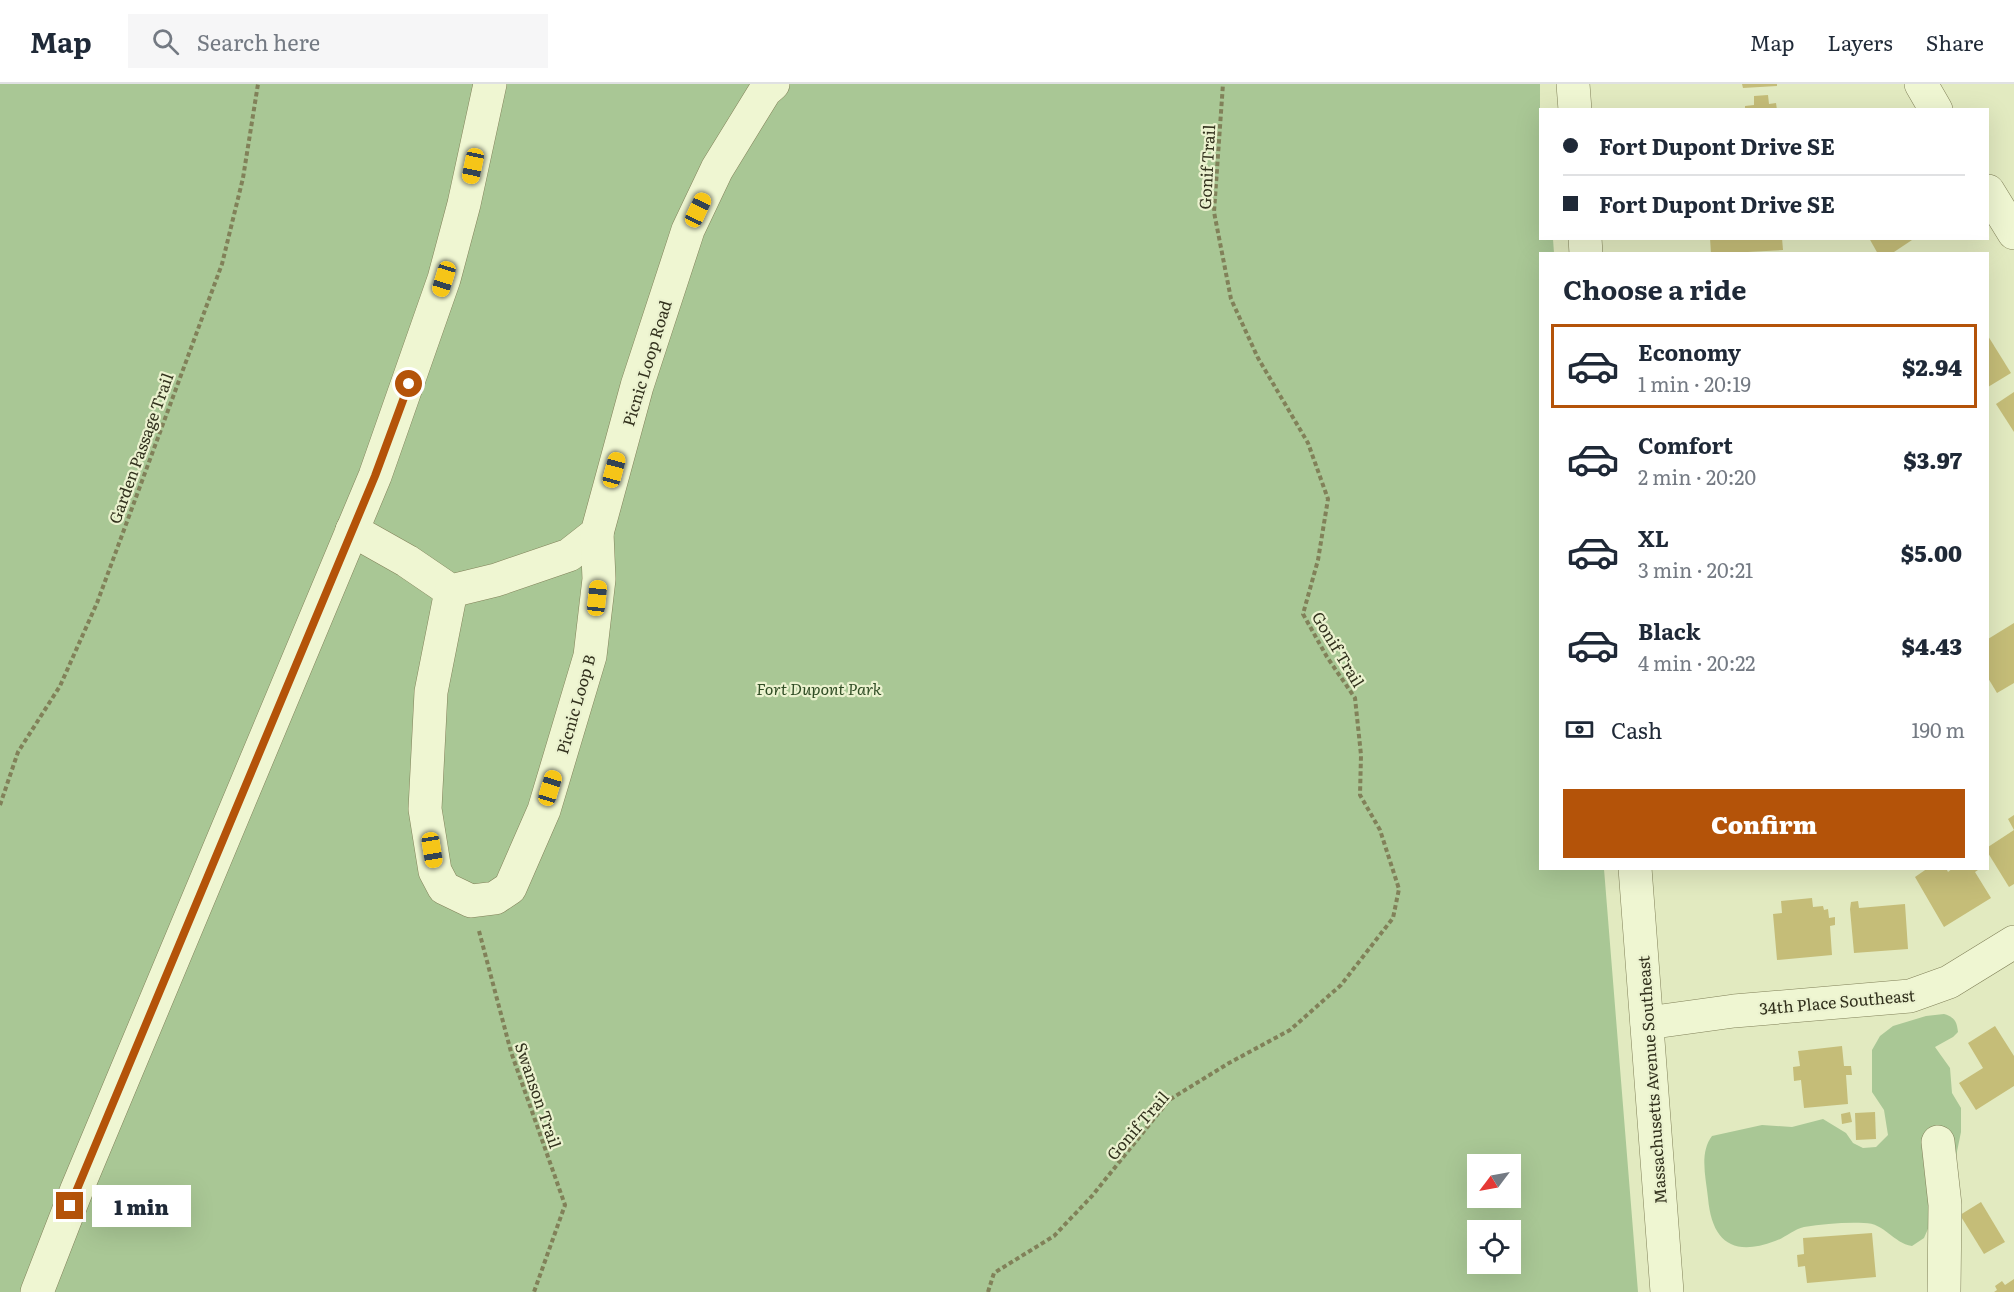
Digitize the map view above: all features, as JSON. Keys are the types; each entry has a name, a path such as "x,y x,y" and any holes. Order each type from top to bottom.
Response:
{"street":[{"path":"37,1292 77,1189 375,476 444,279 464,204 490,84"},
{"name":"Picnic Loop Road","path":"597,533 637,386 688,230 717,169 765,92 773,84"},
{"path":"1573,84 1575,108"},
{"path":"1920,84 1935,108"},
{"path":"1989,193 2014,233"},
{"path":"352,530 407,561 451,591 496,580 569,555 597,533"},
{"name":"Picnic Loop B","path":"471,901 495,898 510,888 544,810 590,656 599,579 597,533"},
{"path":"451,591 431,692 425,809 435,871 444,888 471,901"},
{"name":"Massachusetts Avenue Southeast","path":"1635,870 1667,1292"},
{"name":"34th Place Southeast","path":"1647,1023 1734,1011 1910,996 1949,982 2014,942"},
{"path":"1938,1142 1945,1205 1944,1292"}],"path":[{"name":"Garden Passage Trail","path":"0,805 18,752 60,686 97,603 222,264 243,178 258,84"},
{"name":"Gonif Trail","path":"988,1292 994,1273 1054,1236 1092,1196 1169,1100 1229,1063 1290,1030 1341,985 1393,918 1399,889 1380,830 1360,795 1360,755 1355,698 1327,657 1303,614 1318,560 1328,499 1308,443 1258,358 1231,299 1214,212 1223,84"},
{"name":"Swanson Trail","path":"471,901 511,1052 565,1206 534,1292"}],"green space":[{"name":"Fort Dupont Park","path":"0,84 1540,84 1539,240 1553,240 1554,252 1539,252 1539,870 1604,870 1638,1292 0,1292"},
{"path":"1944,1014 1954,1020 1958,1032 1935,1047 1950,1068 1952,1093 1961,1108 1961,1132 1953,1171 1924,1238 1912,1246 1899,1241 1878,1226 1857,1223 1804,1227 1760,1246 1736,1246 1727,1242 1714,1226 1710,1213 1704,1158 1712,1136 1762,1125 1792,1127 1823,1119 1846,1133 1853,1143 1863,1148 1876,1147 1888,1135 1884,1110 1872,1092 1872,1050 1880,1036 1893,1026 1926,1016"}],"building":[{"path":"1742,84 1777,84 1777,86 1743,88"},
{"path":"1768,95 1769,104 1776,103 1777,108 1745,108 1745,106 1754,105 1754,96"},
{"path":"1710,240 1782,240 1783,250 1711,252"},
{"path":"1870,240 1912,240 1894,252 1877,252"},
{"path":"1989,338 2011,373 1989,386"},
{"path":"2014,392 2014,432 1996,404"},
{"path":"2014,623 2014,683 1997,693 1989,680 1989,638"},
{"path":"2014,815 2014,830 2008,819"},
{"path":"2014,830 2014,884 2009,887 1989,855 1989,846"},
{"path":"1925,870 1947,870 1948,872 1950,870 1978,870 1975,872 1991,898 1944,927 1915,877"},
{"path":"1812,898 1813,907 1823,906 1824,910 1828,909 1829,918 1835,917 1835,925 1830,926 1832,955 1777,960 1773,914 1782,913 1781,901"},
{"path":"1858,901 1859,908 1905,904 1908,949 1854,953 1850,909 1851,902"},
{"path":"1995,1026 2014,1056 2014,1086 1976,1110 1959,1083 1983,1068 1968,1043"},
{"path":"1842,1046 1844,1066 1851,1066 1852,1075 1846,1075 1848,1104 1804,1108 1801,1080 1794,1081 1793,1067 1800,1066 1798,1051"},
{"path":"1850,1112 1852,1122 1842,1124 1841,1114"},
{"path":"1875,1112 1876,1139 1856,1140 1855,1113"},
{"path":"1981,1202 2005,1242 1984,1254 1960,1215"},
{"path":"1872,1233 1876,1277 1807,1283 1805,1266 1798,1267 1797,1255 1804,1254 1803,1238"},
{"path":"2014,1279 2014,1292 1994,1292 1997,1290 1995,1286 2002,1281 2005,1285"}],"route":[{"path":"70,1206 313,627 375,476 409,384"}]}
